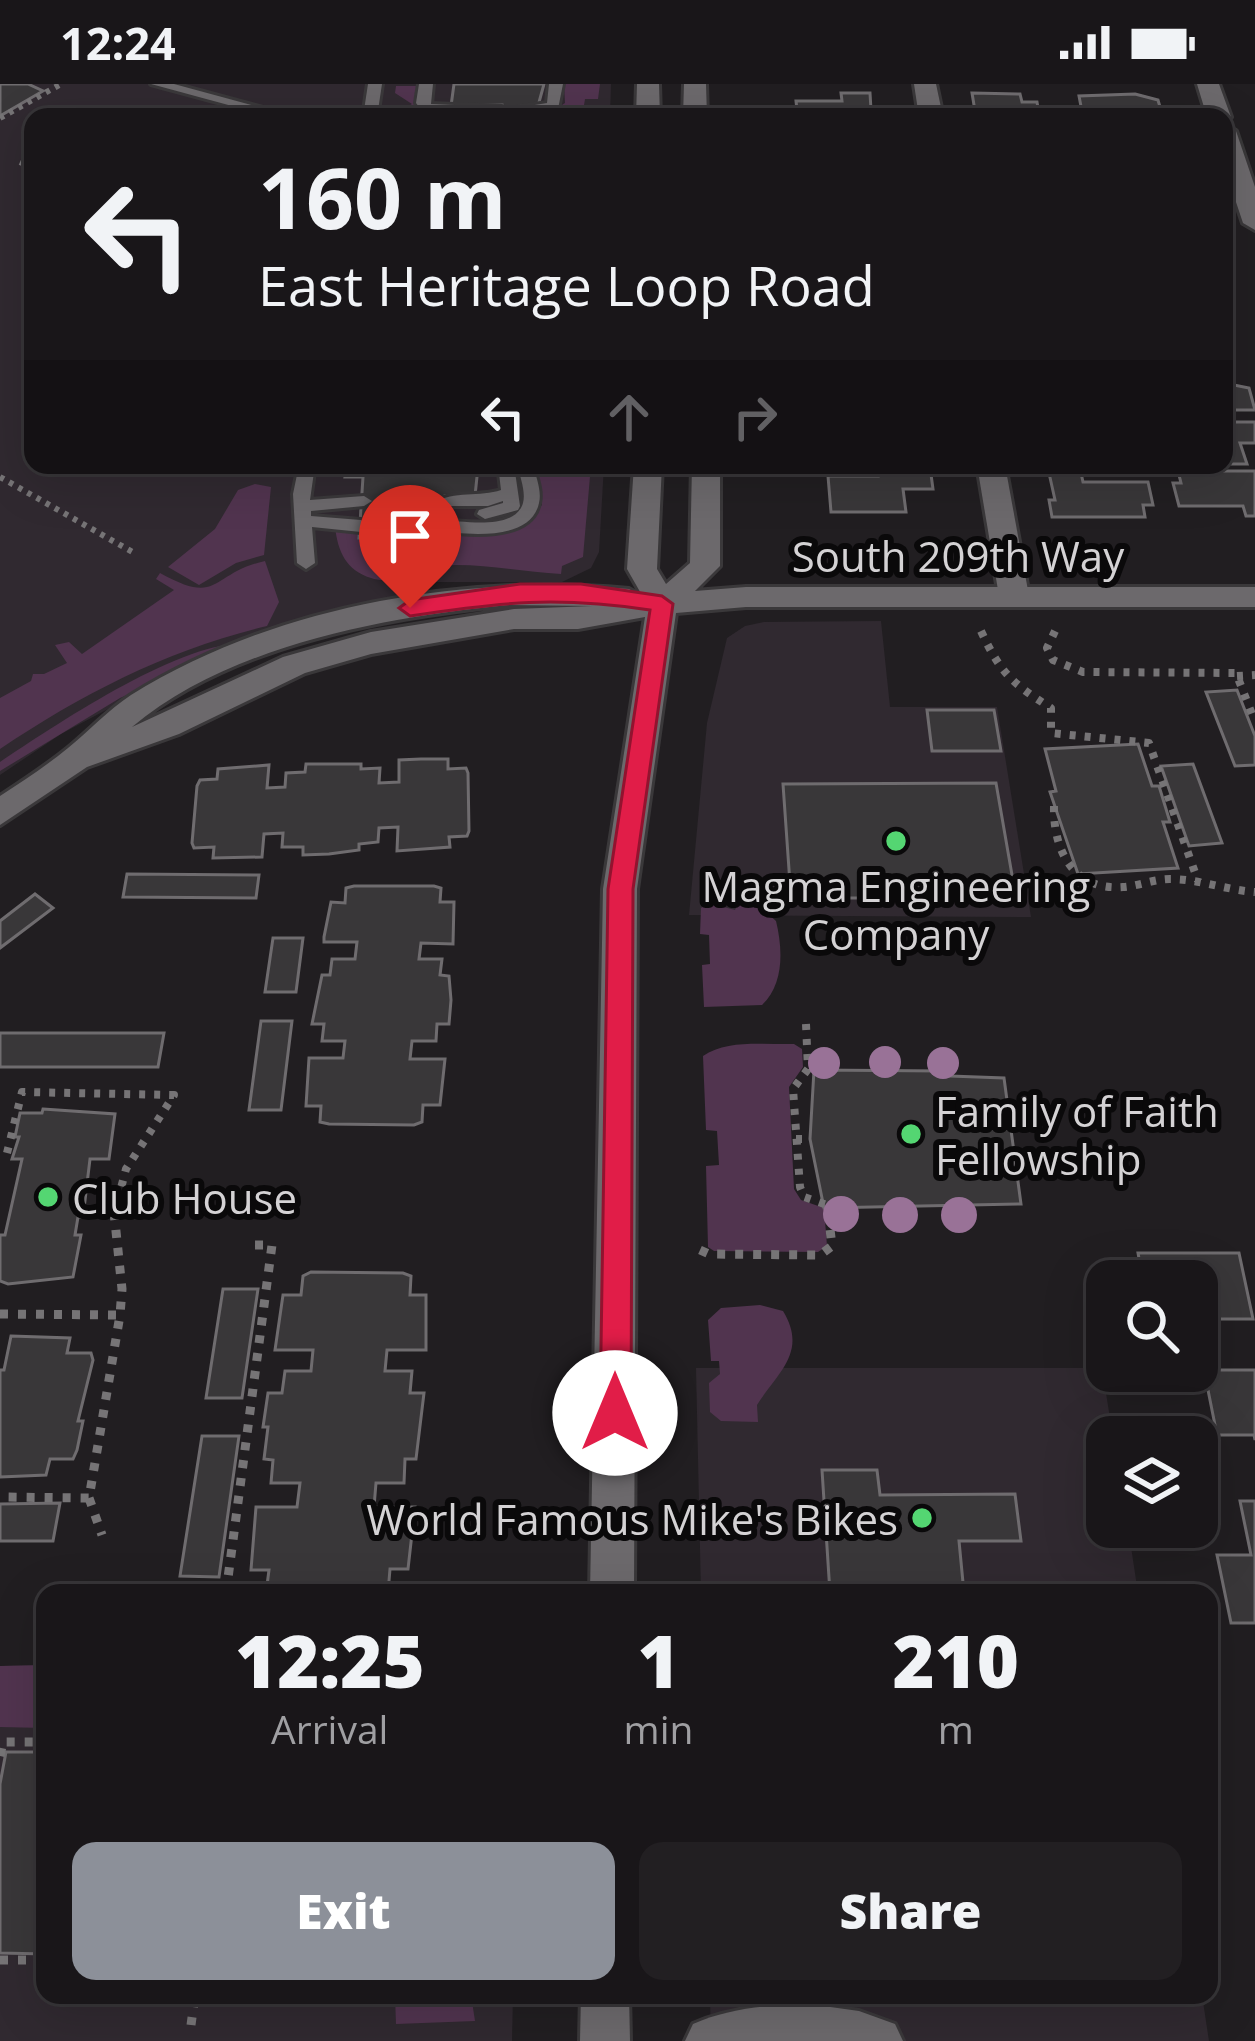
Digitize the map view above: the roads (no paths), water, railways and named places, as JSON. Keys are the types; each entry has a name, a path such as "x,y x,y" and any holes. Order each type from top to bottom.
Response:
{"street":[{"path":"1233,158 1255,223"},
{"path":"612,1584 620,889 662,604 642,569 647,474"},
{"path":"662,604 705,566 706,474"},
{"path":"993,474 1014,596"},
{"name":"South 209th Way","path":"0,814 76,759 168,726 328,653 447,628 514,619 578,619 662,604 746,597 1255,597"},
{"path":"604,2041 605,2004"},
{"path":"710,2041 748,2030 857,2034 878,2041"}],"lane":[{"path":"158,84 254,108"},
{"path":"537,108 553,106 556,84"},
{"path":"306,474 302,514 306,563"},
{"path":"509,474 514,500 506,511 443,514 505,526 523,517 532,500 527,474"},
{"path":"302,514 363,513"}],"place":[{"name":"Magma Engineering Company","path":"896,841"},
{"name":"Family of Faith Fellowship","path":"911,1134"},
{"name":"Club House","path":"48,1197"},
{"name":"World Famous Mike's Bikes","path":"922,1518"}]}
